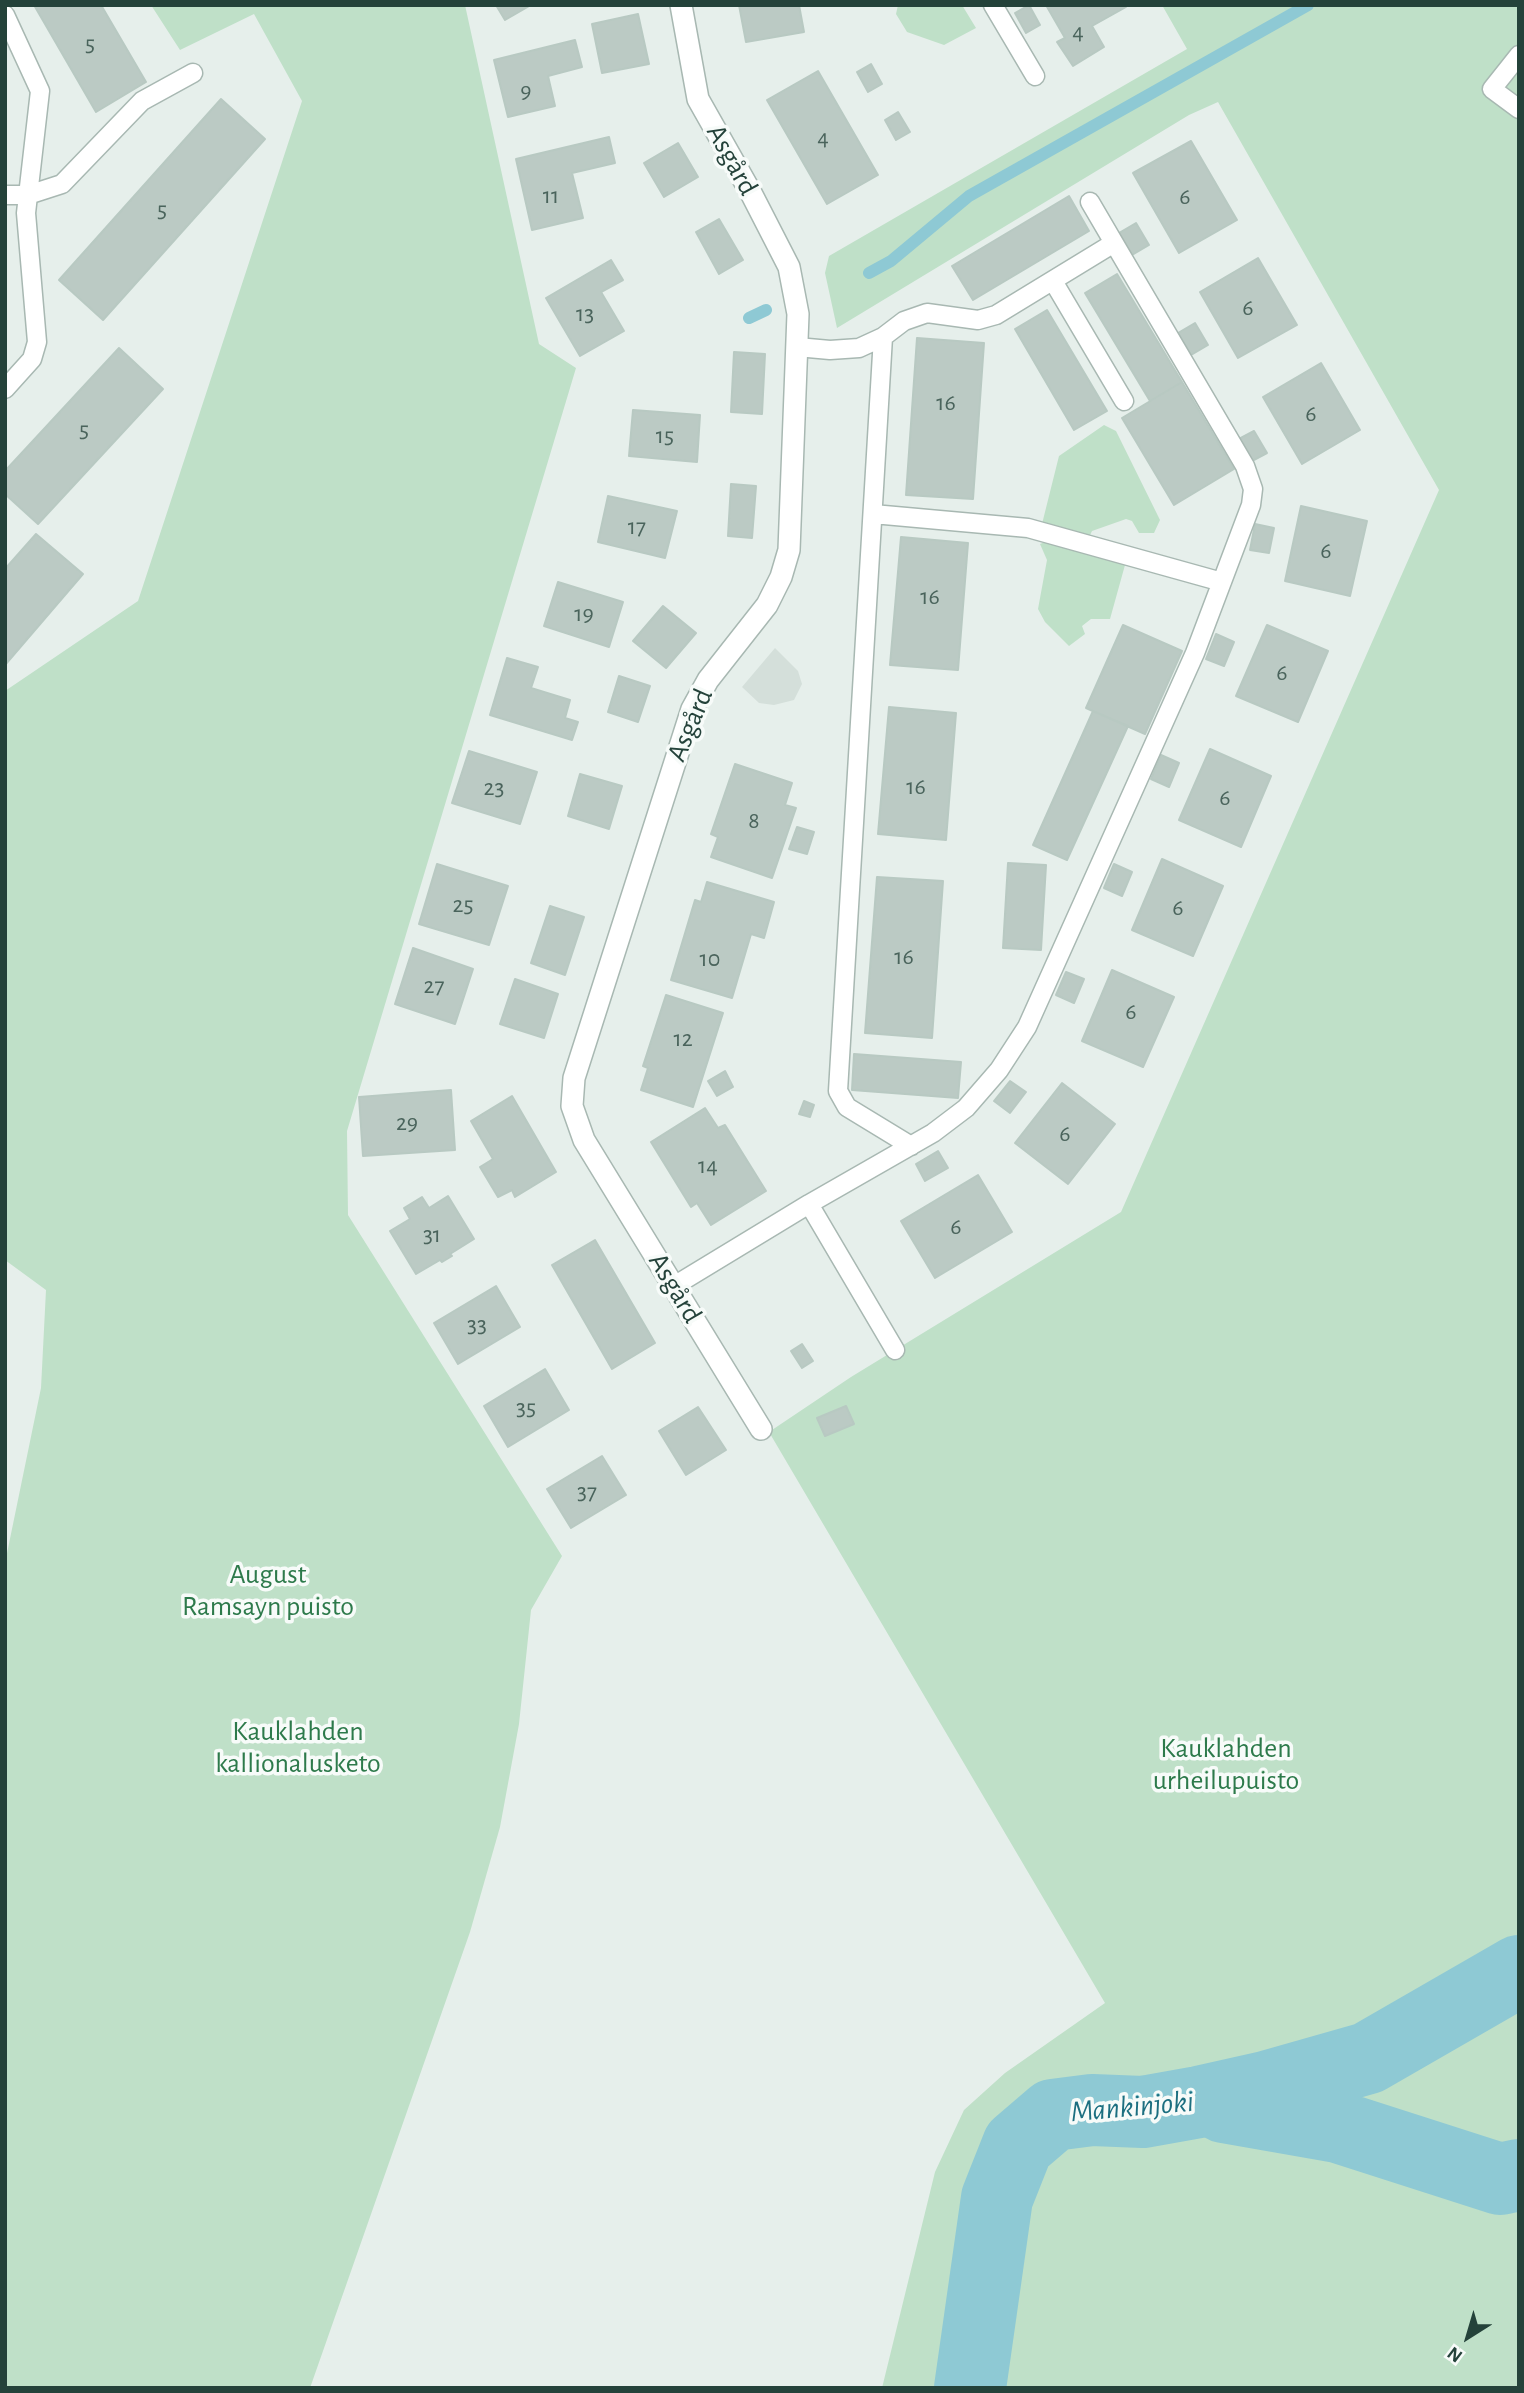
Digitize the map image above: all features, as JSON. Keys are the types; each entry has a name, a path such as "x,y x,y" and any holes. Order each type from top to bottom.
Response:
{"street":[{"name":"Asgård","path":"681,5 698,99 789,267 798,314 789,550 781,577 767,605 708,680 692,709 574,1077 572,1106 584,1140 761,1429"}],"lane":[{"path":"993,5 1035,76"},
{"path":"5,15 40,91 26,213 37,342 32,359 5,388"},
{"path":"1519,55 1492,89 1519,109"},
{"path":"5,195 28,195 62,184 142,102 194,72"},
{"path":"674,1286 933,1133 966,1108 999,1070 1027,1027 1195,653 1251,505 1253,489 1245,466 1090,202"},
{"path":"797,347 830,350 859,348 883,337 904,321 927,313 978,320 996,315 1114,243"},
{"path":"1053,281 1124,401"},
{"path":"883,337 838,1091 847,1107 911,1146"},
{"path":"873,514 1028,528 1222,582"},
{"path":"809,1204 895,1350"}],"shaded area":[{"path":"775,648 798,671 802,684 794,700 774,705 759,703 742,687"}],"green space":[{"name":"August Ramsayn puisto","path":"151,5 465,5 539,344 576,368 347,1131 348,1215 562,1556 531,1610 519,1724 500,1827 470,1932 310,2388 5,2388 5,1563 41,1388 46,1290 5,1260 5,691 138,601 302,101 254,14 180,50"},
{"path":"898,5 962,5 976,28 944,45 907,32 896,14"},
{"name":"Kauklahden urheilupuisto","path":"1162,5 1519,5 1519,2388 882,2388 935,2172 964,2110 1005,2073 1105,2003 769,1432 851,1377 1121,1212 1439,490 1218,102 1189,115 837,328 825,273 829,256 1187,49"},
{"path":"1104,425 1116,431 1160,520 1154,533 1139,533 1132,521 1126,519 1092,531 1089,537 1042,524 1059,456"},
{"path":"1045,542 1125,565 1110,619 1091,619 1082,626 1085,634 1069,646 1045,622 1038,609 1047,560 1040,544"}],"building":[{"path":"34,5 101,5 146,82 96,112"},
{"path":"496,5 531,5 505,20"},
{"path":"739,5 799,5 804,32 746,42"},
{"path":"1029,5 1040,25 1026,33 1015,13"},
{"path":"1046,5 1126,7 1092,26 1104,47 1073,66 1057,42 1065,38"},
{"path":"638,14 649,64 602,73 592,24"},
{"path":"575,40 582,67 548,76 555,106 508,117 494,60"},
{"path":"871,64 882,84 868,92 857,72"},
{"path":"818,71 878,175 827,204 767,100"},
{"path":"221,99 265,139 103,320 59,280"},
{"path":"898,112 910,132 896,140 885,120"},
{"path":"609,137 615,163 572,173 583,218 532,230 516,159"},
{"path":"1191,141 1237,220 1179,253 1133,173"},
{"path":"678,143 698,177 664,197 644,163"},
{"path":"1069,196 1089,231 973,300 952,266"},
{"path":"719,219 743,260 719,274 696,232"},
{"path":"1136,223 1149,245 1132,255 1119,233"},
{"path":"1258,258 1297,325 1238,358 1200,292"},
{"path":"611,260 623,280 601,292 624,331 580,356 546,298"},
{"path":"1117,274 1182,382 1150,401 1085,293"},
{"path":"1047,310 1107,411 1074,430 1015,329"},
{"path":"1195,323 1208,345 1191,355 1178,333"},
{"path":"917,338 984,343 973,499 906,495"},
{"path":"119,348 163,389 38,524 5,494 5,471"},
{"path":"734,352 765,354 762,414 731,412"},
{"path":"1321,363 1360,430 1302,464 1263,397"},
{"path":"1182,382 1234,469 1174,505 1122,418"},
{"path":"633,410 700,415 697,462 629,456"},
{"path":"1254,431 1267,453 1250,462 1237,440"},
{"path":"731,484 756,486 752,538 728,536"},
{"path":"608,496 677,511 665,558 598,542"},
{"path":"1301,506 1367,521 1350,596 1285,581"},
{"path":"1255,524 1274,528 1269,553 1250,550"},
{"path":"36,534 83,574 5,665 5,569"},
{"path":"901,537 968,543 958,670 890,665"},
{"path":"558,582 623,602 609,647 544,626"},
{"path":"663,606 696,633 666,668 633,641"},
{"path":"1123,625 1182,651 1145,734 1086,708"},
{"path":"1267,625 1328,651 1298,722 1236,696"},
{"path":"1216,634 1234,642 1224,666 1206,659"},
{"path":"507,658 538,667 531,688 570,700 565,718 578,722 572,740 490,715"},
{"path":"619,676 650,686 638,722 608,712"},
{"path":"889,707 956,713 946,840 878,834"},
{"path":"1093,711 1128,726 1067,860 1033,845"},
{"path":"1210,749 1271,776 1241,847 1179,820"},
{"path":"469,751 537,772 520,824 452,803"},
{"path":"1161,755 1179,763 1169,787 1151,779"},
{"path":"735,764 792,783 785,805 796,808 772,878 711,857 718,837 711,834"},
{"path":"580,774 622,786 609,829 568,816"},
{"path":"797,827 814,832 807,854 789,849"},
{"path":"1162,859 1223,886 1193,956 1132,930"},
{"path":"1008,863 1046,865 1041,950 1003,948"},
{"path":"437,864 508,886 489,945 419,924"},
{"path":"1114,864 1132,872 1122,896 1104,888"},
{"path":"877,877 943,881 932,1038 865,1033"},
{"path":"707,882 774,902 764,938 751,934 732,998 671,980 695,900 701,902"},
{"path":"550,906 584,917 565,975 531,963"},
{"path":"413,948 473,969 455,1024 395,1004"},
{"path":"1112,970 1174,997 1143,1067 1082,1041"},
{"path":"1066,972 1084,979 1074,1003 1056,995"},
{"path":"515,979 558,994 544,1038 500,1024"},
{"path":"666,995 723,1013 693,1107 641,1090 648,1068 643,1066"},
{"path":"854,1054 961,1062 958,1098 852,1090"},
{"path":"725,1071 733,1087 717,1096 708,1081"},
{"path":"1010,1081 1026,1092 1010,1113 994,1101"},
{"path":"1062,1083 1115,1124 1068,1184 1015,1143"},
{"path":"451,1090 455,1150 363,1156 359,1097"},
{"path":"512,1096 556,1172 515,1197 512,1190 498,1197 480,1167 493,1159 471,1121"},
{"path":"804,1101 814,1105 810,1117 799,1114"},
{"path":"705,1108 718,1128 725,1125 766,1191 711,1225 697,1203 691,1207 651,1142"},
{"path":"938,1151 948,1168 925,1181 916,1164"},
{"path":"978,1175 1012,1232 935,1278 901,1221"},
{"path":"448,1196 474,1239 450,1254 452,1256 416,1274 390,1231 410,1219 404,1208 422,1197 429,1208"},
{"path":"595,1240 655,1343 612,1369 552,1265"},
{"path":"496,1286 520,1327 458,1364 434,1323"},
{"path":"802,1344 813,1361 802,1368 791,1351"},
{"path":"545,1369 569,1410 508,1447 484,1406"},
{"path":"846,1406 854,1424 825,1436 817,1418"},
{"path":"698,1407 726,1450 686,1475 659,1431"},
{"path":"602,1456 626,1495 571,1528 547,1489"}],"waterway":[{"path":"869,273 891,261 969,196 1308,5"},
{"path":"749,318 766,310"},
{"name":"Mankinjoki","path":"970,2388 997,2198 1018,2145 1053,2115 1092,2110 1143,2112 1199,2102 1266,2087 1368,2058 1519,1971"},
{"path":"1224,2107 1338,2127 1500,2179 1519,2175"}],"park label":[{"name":"Kauklahden kallionalusketo","path":"298,1748"}]}
